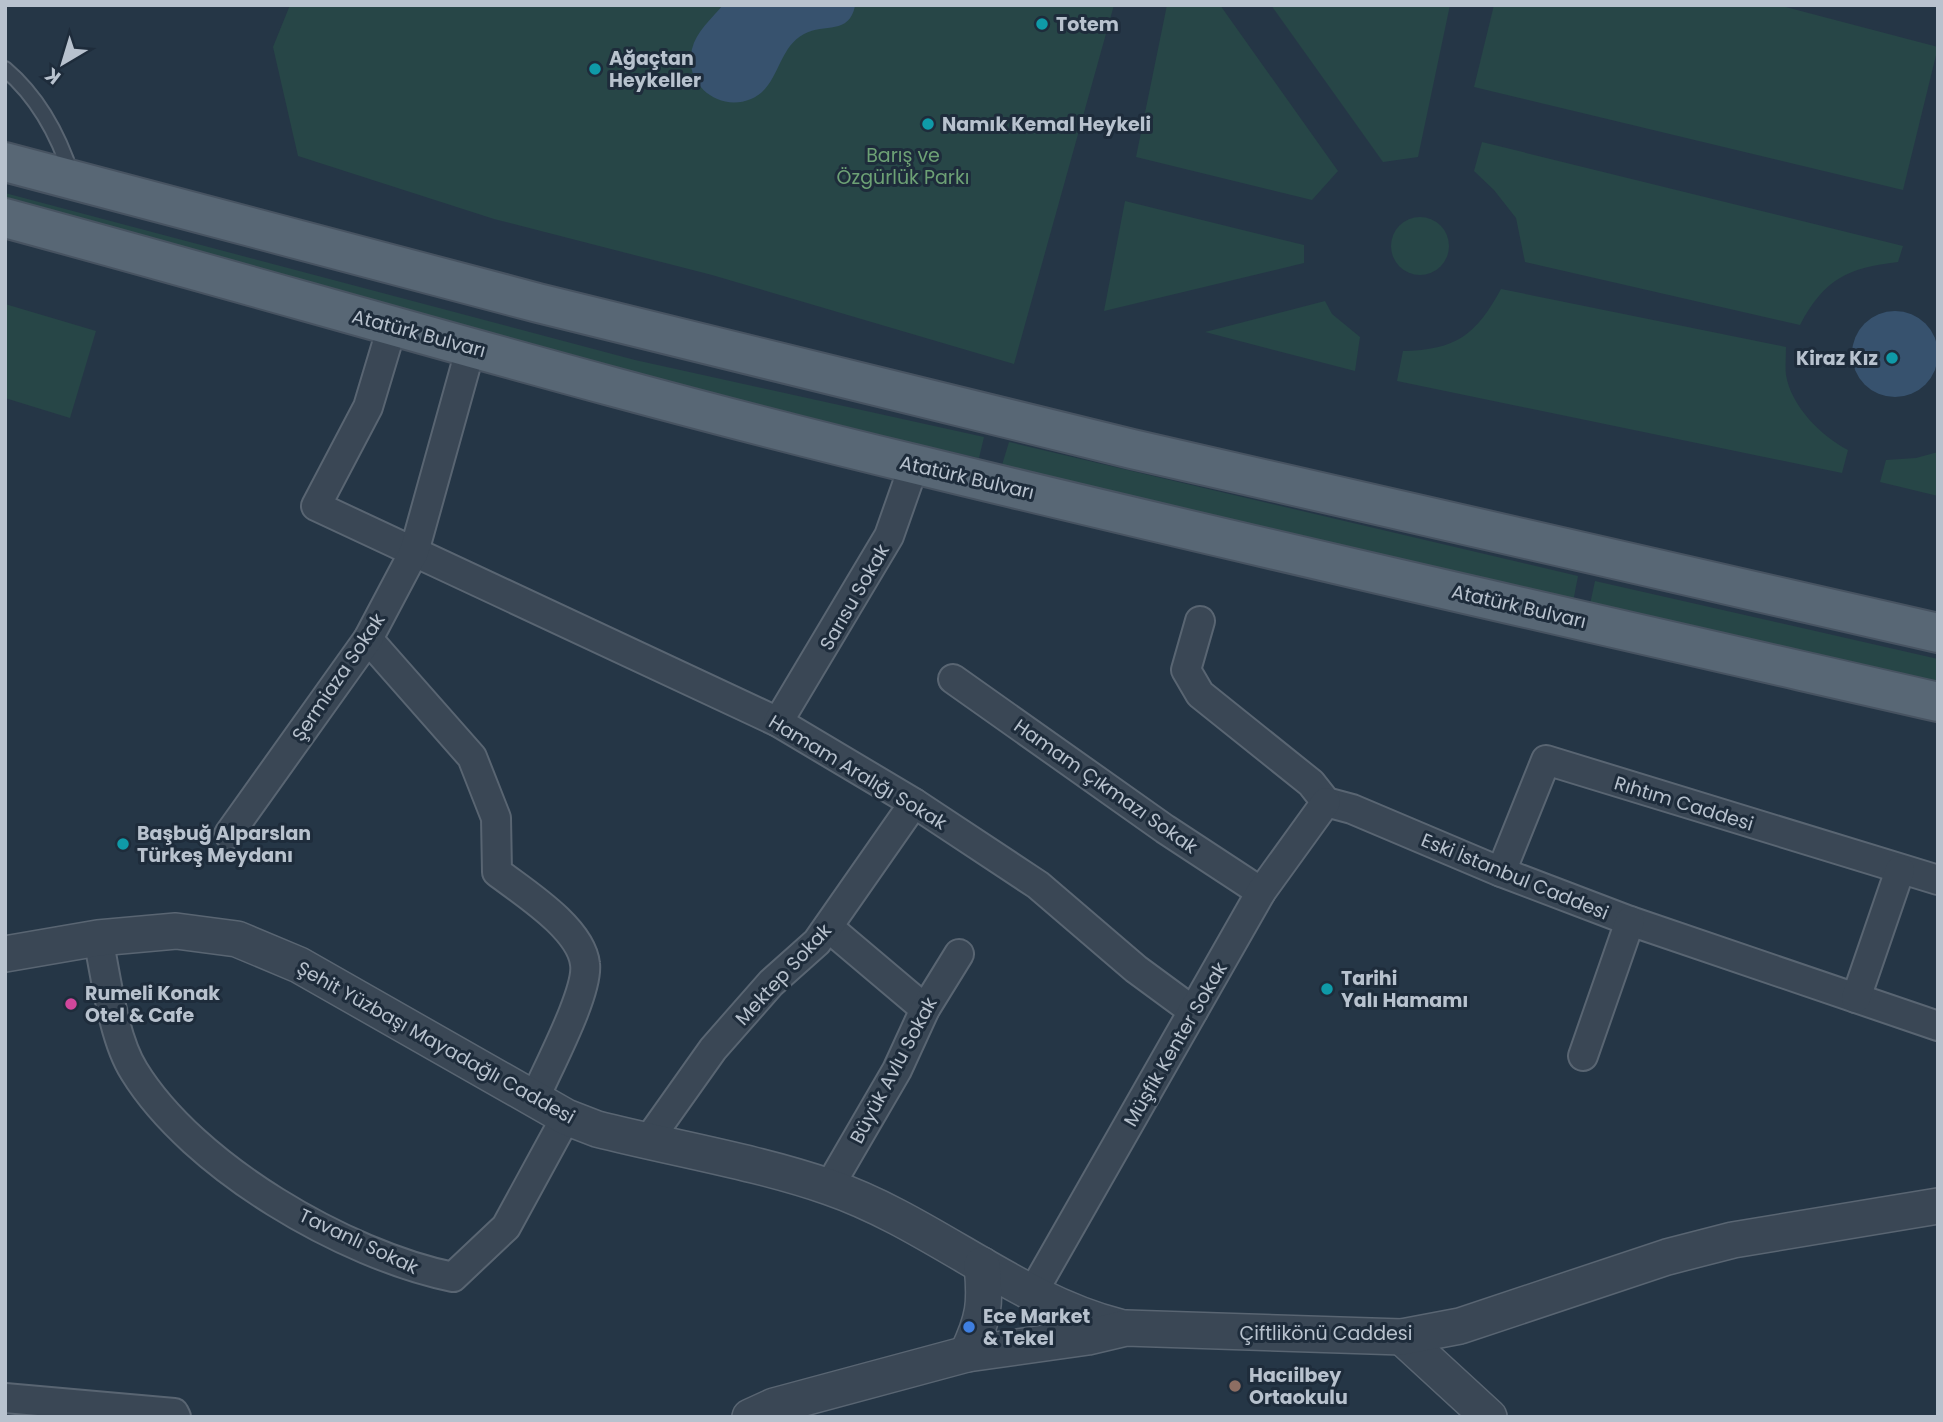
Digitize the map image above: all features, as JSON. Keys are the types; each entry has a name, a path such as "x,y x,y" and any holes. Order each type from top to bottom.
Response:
{"main road":[{"path":"8,157 74,181 538,303 1132,449 1938,633"},
{"name":"Atatürk Bulvarı","path":"5,218 393,327 914,464 1244,544 1938,702"}],"street":[{"name":"Hamam Aralığı Sokak","path":"393,327 368,407 316,506 778,722 914,803 1038,886 1136,969 1193,1010"},
{"name":"Şermiaza Sokak","path":"229,834 368,639 414,552 471,347"},
{"name":"Sarısu Sokak","path":"778,722 889,536 914,464"},
{"path":"1200,621 1186,670 1200,694 1311,783 1326,802"},
{"path":"368,639 472,757 496,818 496,872 546,908 570,932 585,964 578,1000 534,1100"},
{"name":"Hamam Çıkmazı Sokak","path":"953,679 1166,830 1261,892"},
{"name":"Rıhtım Caddesi","path":"1501,872 1546,760 1938,880"},
{"name":"Eski İstanbul Caddesi","path":"1326,802 1352,809 1501,872 1630,921 1938,1026"},
{"name":"Müşfik Kenter Sokak","path":"1033,1292 1261,892 1326,802"},
{"name":"Mektep Sokak","path":"647,1142 713,1049 771,983 817,942 914,803"},
{"path":"1856,998 1900,870"},
{"path":"1583,1056 1630,921"},
{"path":"828,927 925,1009"},
{"name":"Şehit Yüzbaşı Mayadağlı Caddesi","path":"5,954 98,938 176,931 237,939 299,965 566,1117 647,1142 829,1187 916,1227 1081,1317 1126,1328"},
{"name":"Tavanlı Sokak","path":"98,938 114,1015 133,1070 181,1130 252,1186 327,1231 415,1269 453,1277 506,1227 566,1117"},
{"name":"Büyük Avlu Sokak","path":"829,1187 897,1070 925,1009 959,954"},
{"name":"Çiftlikönü Caddesi","path":"768,1413 967,1354 1088,1337 1126,1328 1402,1337 1460,1326 1667,1257 1733,1240 1938,1206"},
{"path":"967,1354 978,1331 986,1299 982,1265"},
{"path":"1402,1337 1489,1417"},
{"path":"5,1398 174,1413 176,1417"}],"lane":[{"path":"5,69 26,86 55,132 74,181"}],"green space":[{"name":"Barış ve Özgürlük Parkı","path":"290,5 1114,5 1014,364 712,275 494,219 298,156 273,47"},
{"path":"1167,5 1220,5 1338,171 1312,200 1136,157"},
{"path":"1271,5 1450,5 1418,157 1383,162"},
{"path":"1494,5 1778,5 1938,47 1903,190 1474,87"},
{"path":"1482,142 1903,246 1898,262 1852,272 1829,286 1809,309 1800,325 1525,262 1516,218 1494,190 1474,171"},
{"path":"5,193 635,360 984,437 979,458 700,395 5,212"},
{"path":"1125,201 1304,245 1304,263 1104,311"},
{"path":"1420,217 1431,219 1444,230 1449,246 1447,257 1436,270 1420,275 1409,273 1396,262 1391,246 1393,235 1404,222"},
{"path":"1501,289 1786,347 1786,375 1794,398 1818,428 1848,450 1842,473 1397,381 1403,351 1437,347 1462,337 1483,318"},
{"path":"1325,301 1332,314 1360,337 1355,371 1205,332"},
{"path":"5,304 96,331 70,418 5,398"},
{"path":"1009,442 1578,576 1573,602 1268,535 1002,465"},
{"path":"1938,452 1938,496 1880,482 1886,460 1916,458"},
{"path":"1595,581 1938,659 1938,683 1589,609"}],"water":[{"path":"723,5 855,6 852,15 842,25 812,31 795,40 760,94 739,102 727,102 715,98 698,83 691,61 697,37"},
{"path":"1895,311 1919,318 1931,330 1938,354 1931,378 1919,390 1895,397 1871,390 1859,378 1852,354 1859,330 1871,318"}],"place":[{"name":"Totem","path":"1042,24"},
{"name":"Ağaçtan Heykeller","path":"595,69"},
{"name":"Namık Kemal Heykeli","path":"928,124"},
{"name":"Kiraz Kız","path":"1892,358"},
{"name":"Başbuğ Alparslan Türkeş Meydanı","path":"123,844"},
{"name":"Tarihi Yalı Hamamı","path":"1327,989"},
{"name":"Rumeli Konak Otel & Cafe","path":"71,1004"},
{"name":"Ece Market & Tekel","path":"969,1327"},
{"name":"Hacıilbey Ortaokulu","path":"1235,1386"}]}
